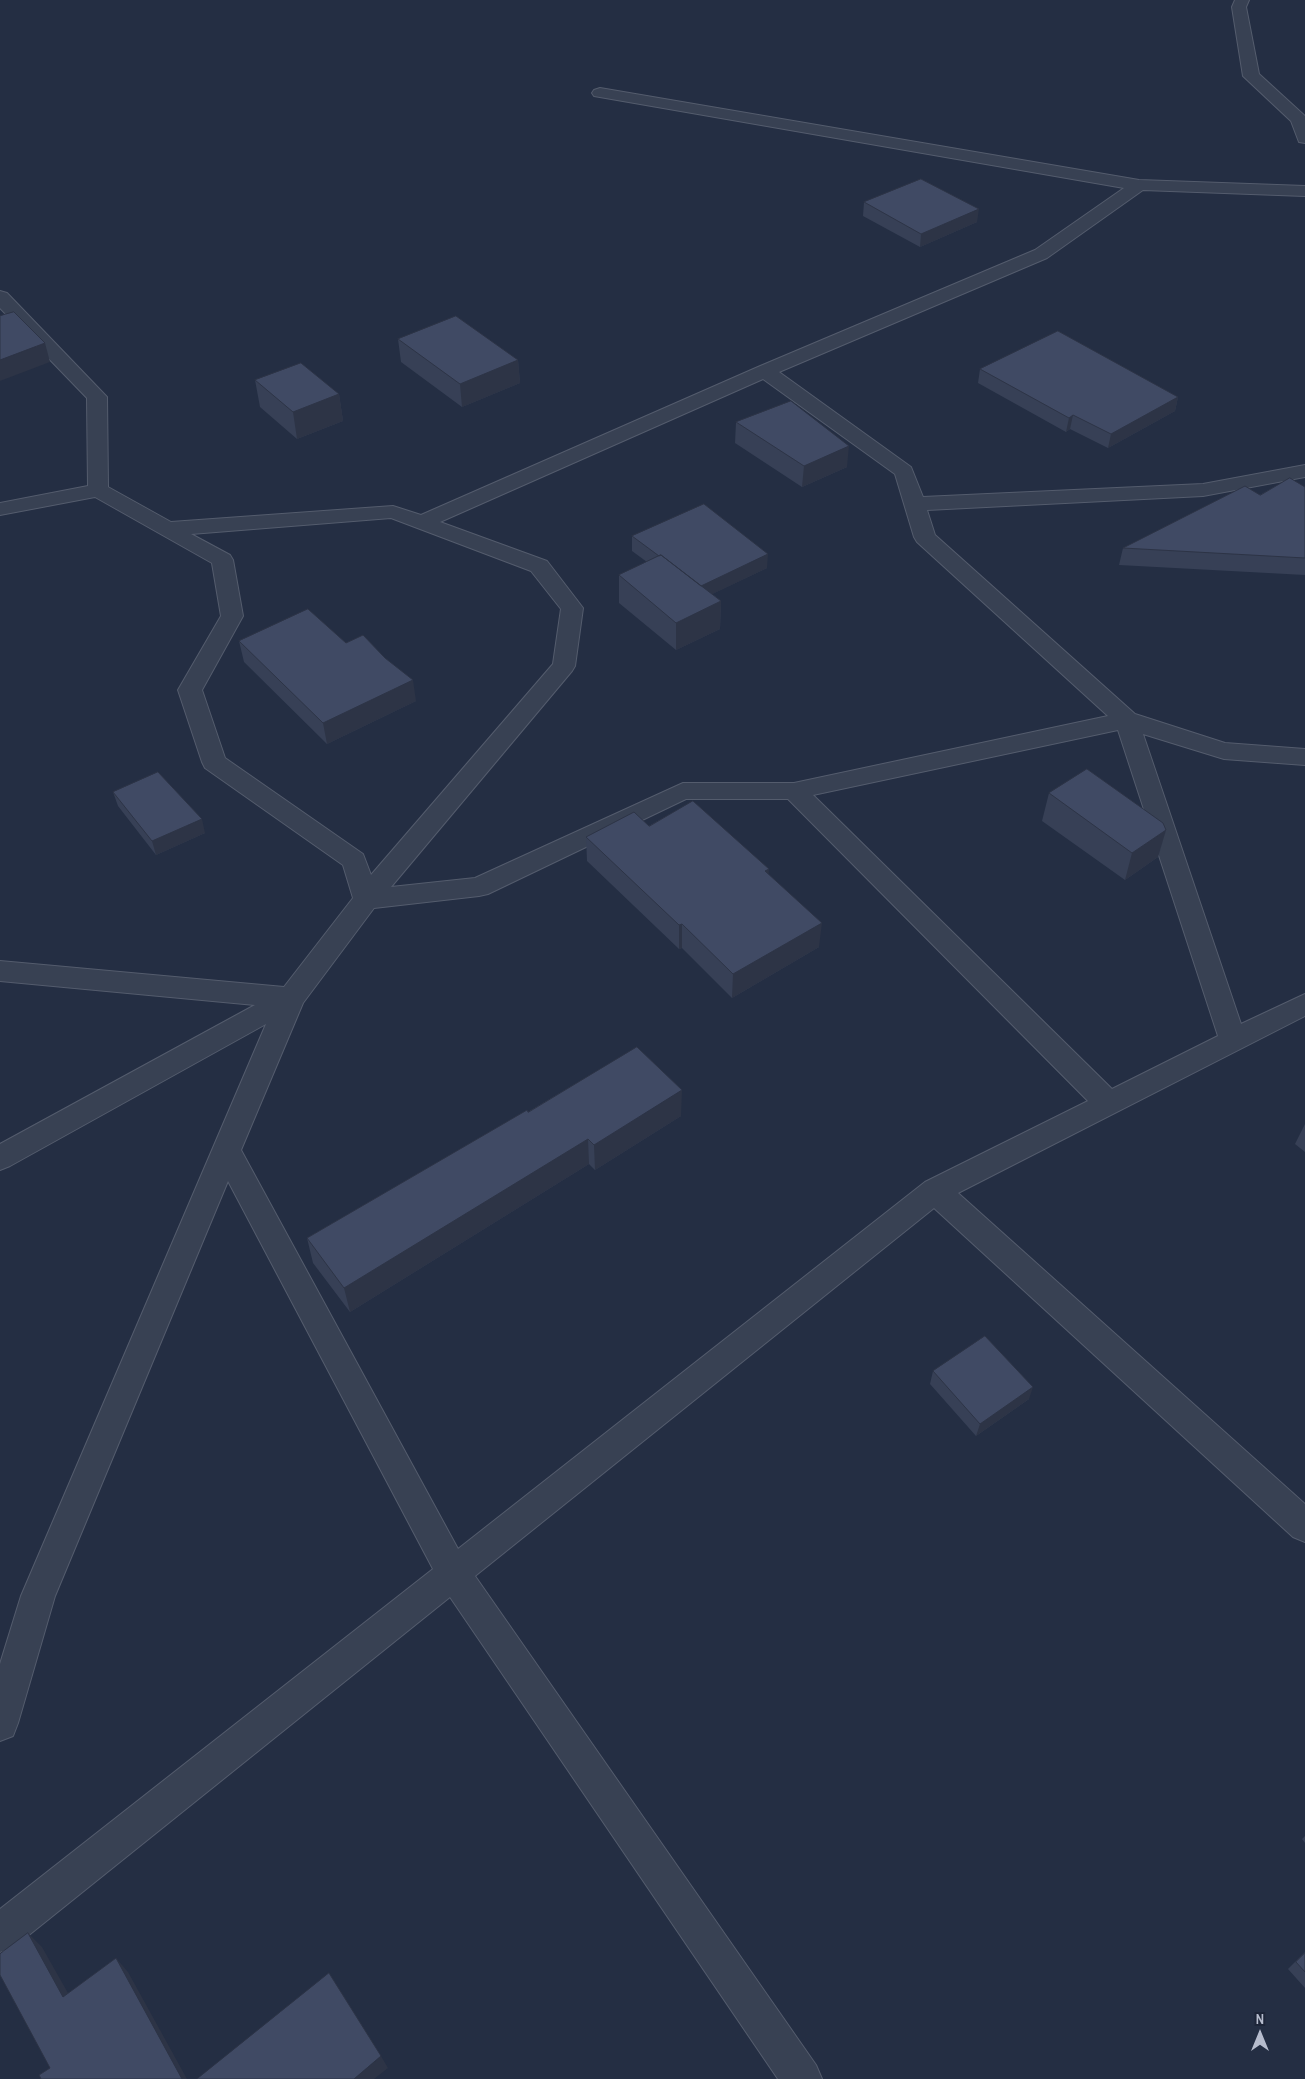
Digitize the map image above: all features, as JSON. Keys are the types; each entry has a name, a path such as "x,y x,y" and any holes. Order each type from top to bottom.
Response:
{"street":[{"path":"1242,0 1239,7 1251,76 1299,119 1305,138"},
{"path":"600,93 1139,185 1305,191"},
{"path":"423,522 765,371 1042,254 1139,185"},
{"path":"0,297 97,397 98,490"},
{"path":"765,371 904,471 925,537 1127,720 1224,751 1305,757"},
{"path":"915,504 1203,490 1305,471"},
{"path":"0,509 98,490 222,560 232,616 190,690 214,762 354,860 366,899"},
{"path":"0,1722 38,1596 291,998 366,899 564,666 572,608 539,566 423,522 394,512 167,529"},
{"path":"366,899 479,887 683,791 794,791 1127,720"},
{"path":"1127,720 1233,1040"},
{"path":"794,791 1108,1103"},
{"path":"0,971 291,998"},
{"path":"0,1158 291,998"},
{"path":"0,1933 935,1191 1305,1004"},
{"path":"226,1150 453,1573 802,2079"},
{"path":"935,1191 1305,1526"}],"building":[{"path":"921,179 979,209 921,234 864,202"},
{"path":"14,312 45,343 0,360 0,316"},
{"path":"456,316 518,360 460,384 398,339"},
{"path":"1058,331 1178,397 1111,434 1073,415 1069,418 980,369"},
{"path":"301,363 339,394 293,412 255,380"},
{"path":"791,401 849,446 804,466 736,422"},
{"path":"1290,478 1305,487 1305,558 1123,548 1245,486 1260,495"},
{"path":"704,504 768,554 701,586 661,555 659,556 632,536"},
{"path":"661,555 721,601 676,623 619,575"},
{"path":"308,609 346,643 363,635 385,658 413,680 323,723 239,641"},
{"path":"1087,769 1163,823 1166,830 1132,853 1049,793"},
{"path":"158,772 202,819 152,841 113,792"},
{"path":"693,801 769,869 765,871 822,923 733,974 682,924 679,925 586,837 634,812 649,826"},
{"path":"637,1047 682,1090 594,1145 588,1139 344,1288 307,1238 527,1110 528,1112"},
{"path":"985,1336 1033,1387 980,1424 933,1371"},
{"path":"28,1933 63,1997 116,1958 182,2079 41,2079 39,2075 50,2068 0,1975 0,1954"},
{"path":"1305,1953 1305,1972 1296,1962"},
{"path":"329,1973 381,2056 354,2079 197,2079"}]}
